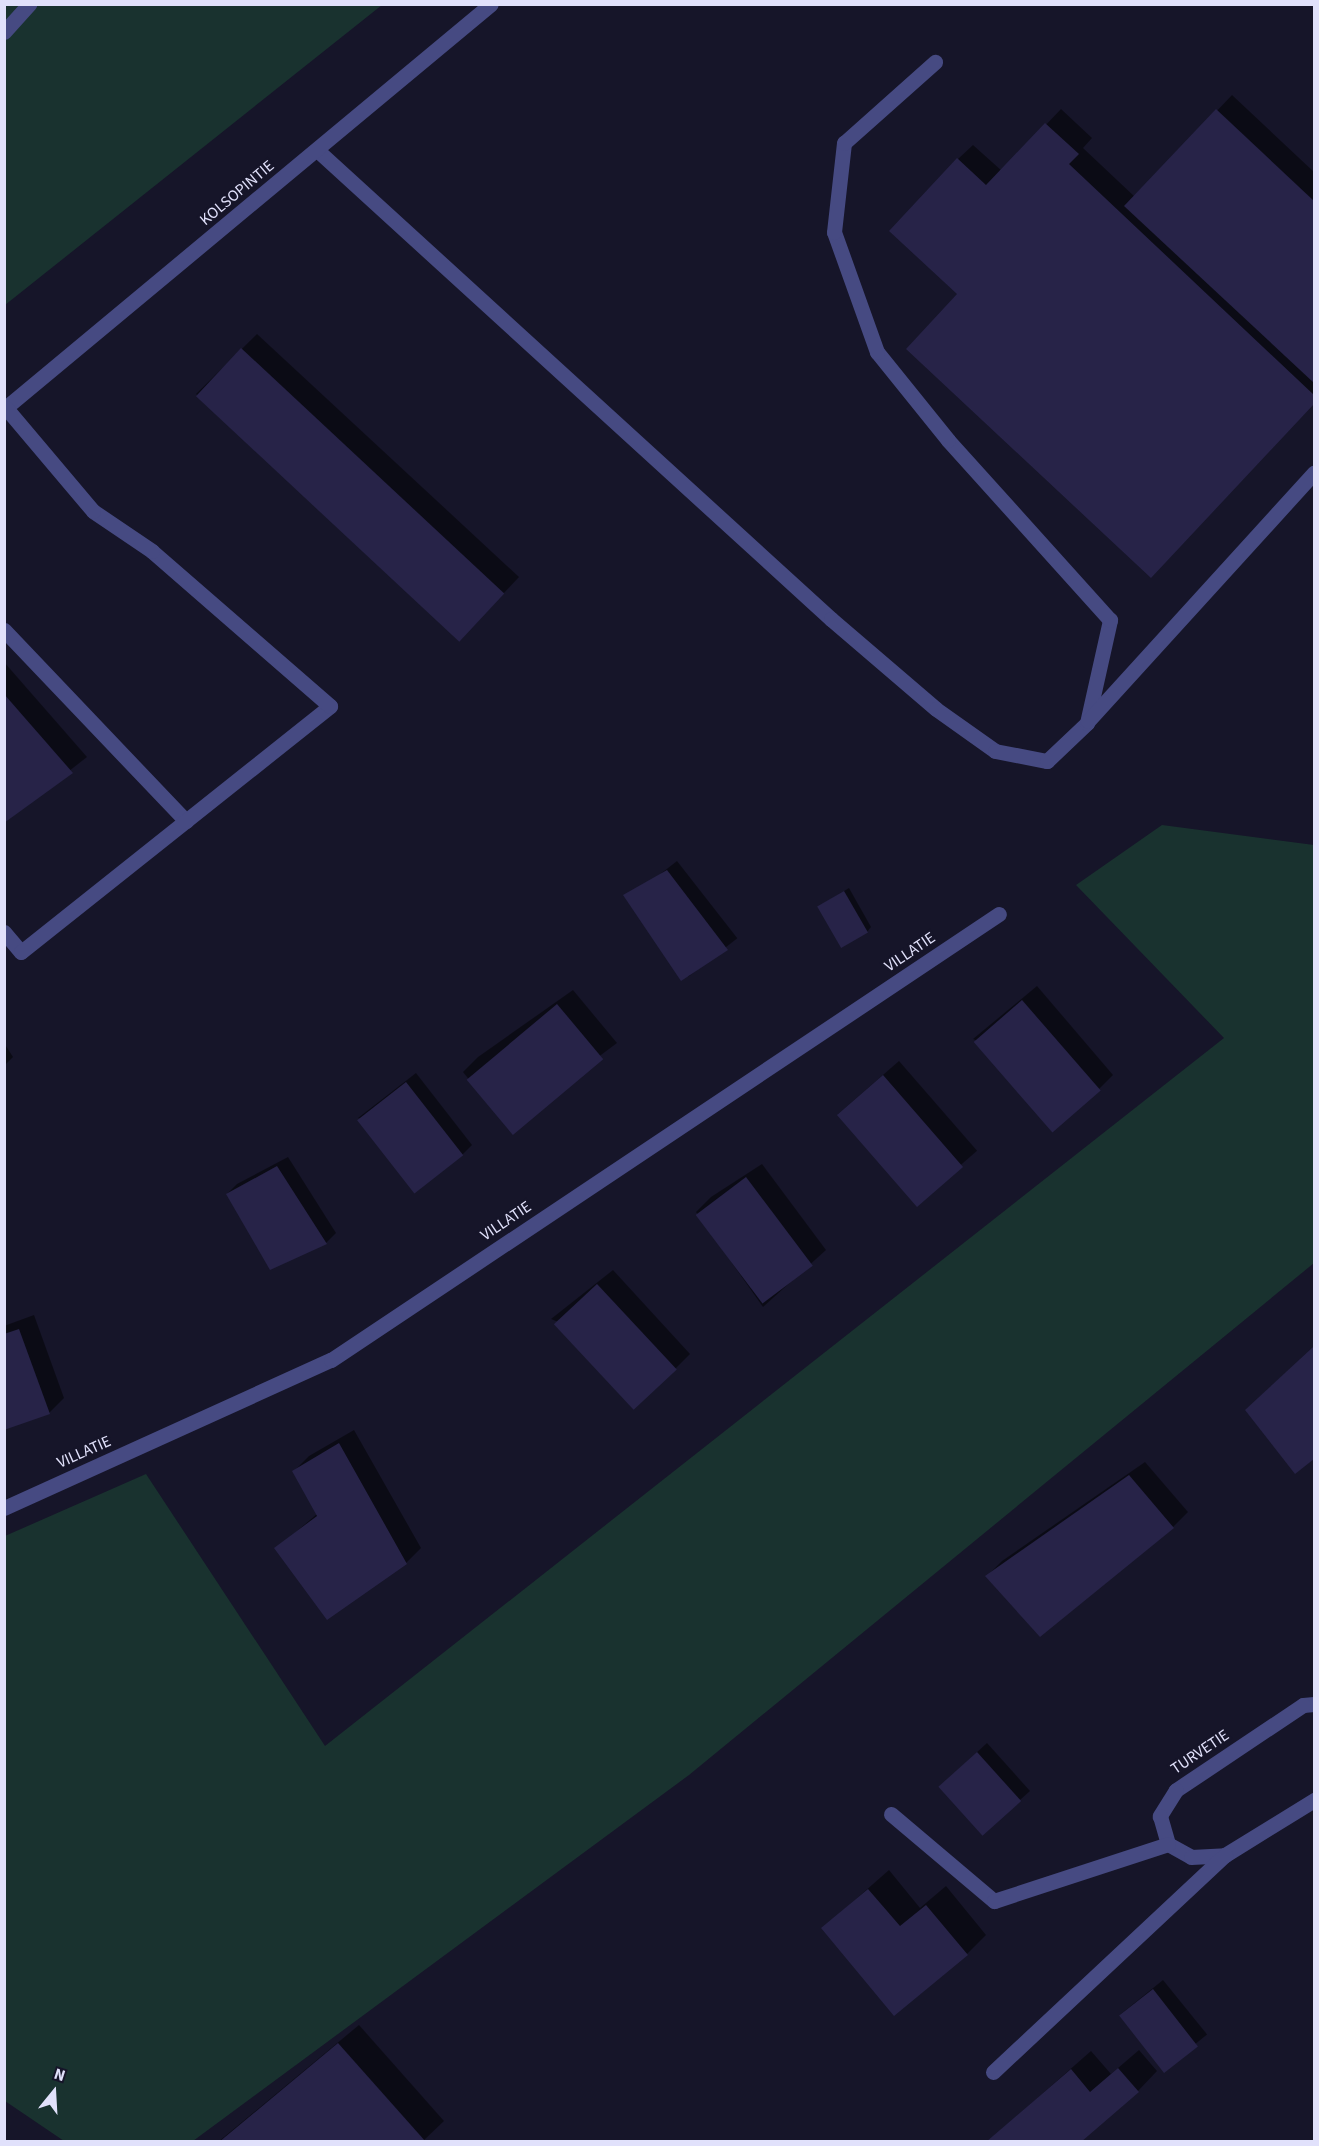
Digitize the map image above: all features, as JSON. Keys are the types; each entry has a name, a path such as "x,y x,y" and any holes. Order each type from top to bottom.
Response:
{"street":[{"path":"4,32 29,4"},
{"name":"KOLSOPINTIE","path":"5,408 491,4"},
{"path":"935,62 844,143 834,232 877,352 948,440 1110,620 1087,723"},
{"path":"317,150 831,619 936,709 995,751 1047,761 1087,723 1314,473"},
{"path":"4,932 21,952 330,706 152,551 93,511 5,408"},
{"path":"4,630 186,821"},
{"name":"VILLATIE","path":"4,1508 331,1360 999,914"},
{"name":"TURVETIE","path":"1168,1844 1160,1816 1176,1790 1303,1705 1314,1704"},
{"path":"993,2072 1225,1855 1314,1800"},
{"path":"891,1814 994,1902 1168,1844 1191,1857 1225,1855"}],"green space":[{"path":"5,5 382,5 5,305"},
{"path":"1162,825 1314,845 1314,1263 689,1775 193,2141 64,2141 5,2101 5,1536 146,1474 325,1746 1224,1038 1076,885"}],"building":[{"path":"1216,109 1314,201 1314,383 1124,206"},
{"path":"1045,123 1079,154 1069,164 1314,395 1314,404 1151,578 906,349 957,294 889,231 957,158 986,185"},
{"path":"241,348 504,594 459,642 196,396"},
{"path":"4,694 73,773 4,823"},
{"path":"667,870 728,950 681,981 623,895"},
{"path":"844,891 868,933 841,948 817,906"},
{"path":"1022,1000 1101,1091 1052,1133 974,1042"},
{"path":"557,1004 603,1059 513,1135 467,1080"},
{"path":"883,1075 963,1167 917,1207 837,1115"},
{"path":"406,1082 463,1155 414,1193 357,1120"},
{"path":"277,1166 327,1244 270,1270 226,1194"},
{"path":"746,1177 813,1266 762,1304 696,1215"},
{"path":"597,1284 677,1370 634,1410 554,1324"},
{"path":"19,1329 50,1414 4,1430 4,1334"},
{"path":"1314,1346 1314,1459 1295,1474 1245,1410"},
{"path":"339,1443 407,1564 327,1620 274,1548 317,1516 292,1471"},
{"path":"1129,1475 1174,1528 1040,1637 985,1576"},
{"path":"977,1752 1021,1801 983,1836 938,1787"},
{"path":"868,1889 900,1926 926,1905 968,1955 894,2016 821,1928"},
{"path":"1153,1989 1198,2047 1164,2073 1119,2015"},
{"path":"338,2043 426,2142 219,2142"},
{"path":"1118,2068 1139,2092 1081,2142 986,2142 1071,2069 1090,2092"}]}
